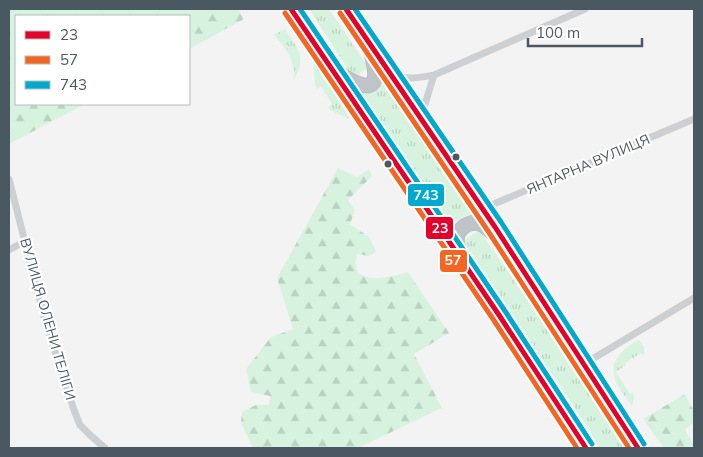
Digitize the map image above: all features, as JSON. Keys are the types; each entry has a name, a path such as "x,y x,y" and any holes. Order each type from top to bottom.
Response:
{"highway":[{"path":"291,9 586,448"},
{"path":"346,9 421,117 638,448"},
{"path":"332,69 359,85 369,84 376,75 369,42"},
{"path":"467,269 457,244 457,237 461,228 475,222 483,224 504,243"}],"street":[{"path":"391,73 404,78 414,79 434,75 585,9"},
{"path":"421,117 434,75"},
{"name":"ЯНТАРНА ВУЛИЦЯ","path":"482,209 694,119"},
{"name":"ВУЛИЦЯ ОЛЕНИ ТЕЛІГИ","path":"9,179 45,321 74,410 80,425 106,448"},
{"path":"9,250 26,241"},
{"path":"584,364 694,298"}],"green space":[{"path":"9,9 238,9 244,19 190,48 190,15 15,15 15,105 83,105 9,144"},
{"path":"309,9 329,9 368,67 357,76 350,72"},
{"path":"285,29 300,53 300,65 293,80 294,68 292,61 286,49 274,35"},
{"path":"313,59 350,119 331,111 328,107 332,104 321,86 317,89 315,85"},
{"path":"381,81 472,215 459,218 451,228 361,95 373,91"},
{"path":"338,168 357,177 369,169 372,176 348,200 355,210 350,224 369,237 376,252 369,256 357,254 356,265 359,272 364,276 382,278 408,272 449,333 414,354 442,408 358,448 253,448 241,423 242,412 256,405 269,405 270,396 251,392 246,369 271,337 293,329 277,278"},
{"path":"478,232 482,234 580,375 626,448 599,448 587,426 465,245 466,239"},
{"path":"639,340 644,347 644,354 642,355 641,353 625,363 626,365 616,372 630,394 633,392 632,406 617,384 613,370 620,354"},
{"path":"685,394 694,411 694,422 685,430 694,448 664,448 643,419"}],"transit line":[{"name":"23","path":"291,9 499,315 586,448"},
{"name":"743","path":"300,9 505,311 592,444"},
{"name":"23","path":"346,9 495,227 638,448"},
{"name":"743","path":"355,9 501,222 644,444"},
{"name":"57","path":"285,13 493,319 577,448"},
{"name":"57","path":"340,13 488,231 629,448"}]}
